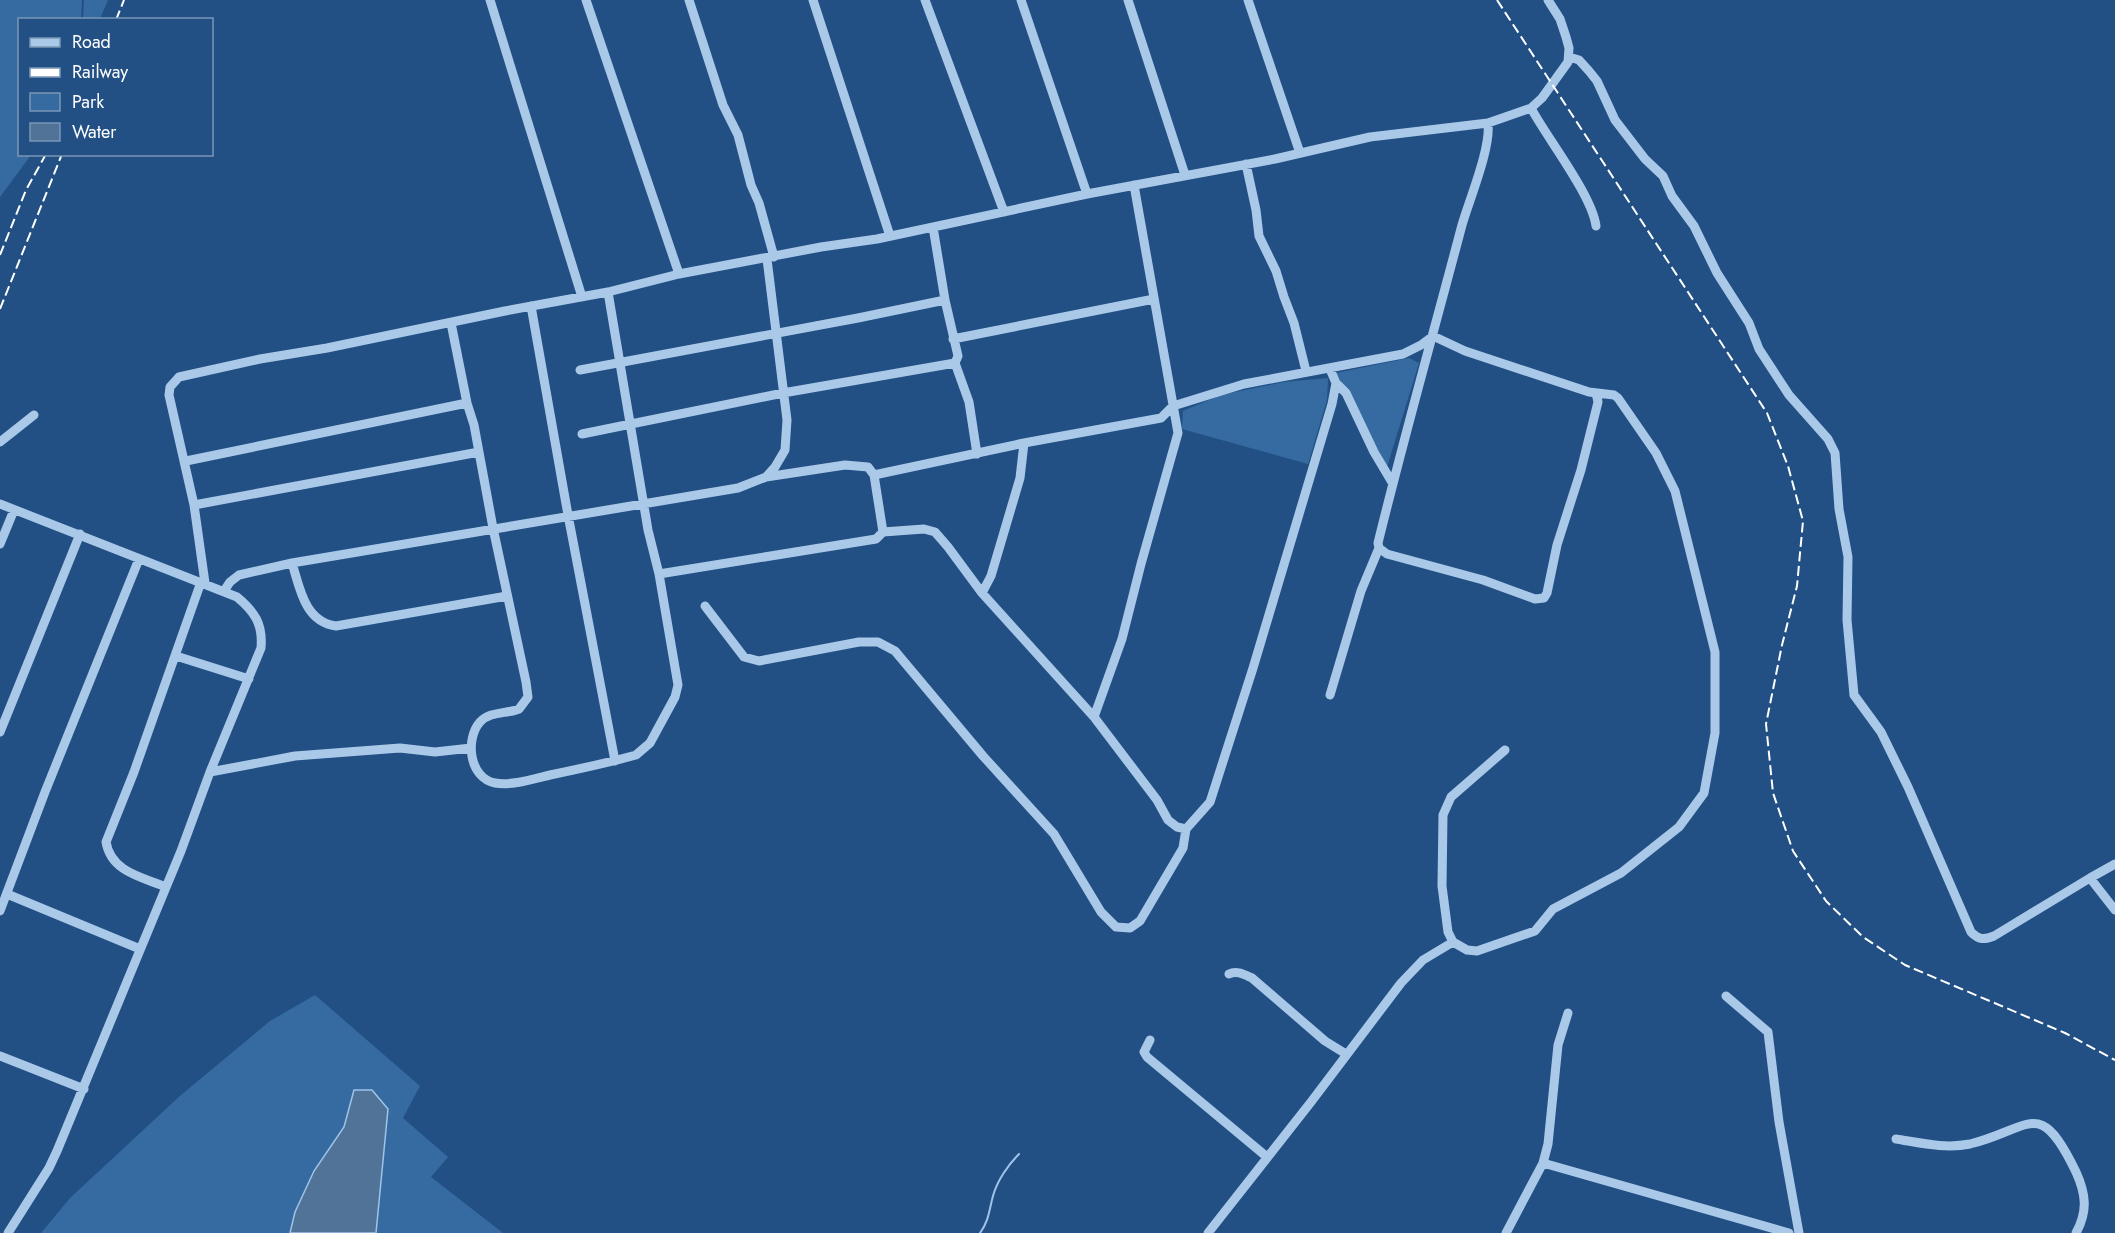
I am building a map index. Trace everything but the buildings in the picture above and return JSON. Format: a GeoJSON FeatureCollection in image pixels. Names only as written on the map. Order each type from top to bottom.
{"type":"FeatureCollection","features":[{"type":"Feature","properties":{"kind":"street"},"geometry":{"type":"LineString","coordinates":[[490,0],[582,297]]}},
{"type":"Feature","properties":{"kind":"street"},"geometry":{"type":"LineString","coordinates":[[586,0],[679,274]]}},
{"type":"Feature","properties":{"kind":"street"},"geometry":{"type":"LineString","coordinates":[[689,0],[723,105],[736,130],[751,185],[759,203],[770,258],[776,333],[787,420],[785,450],[766,477]]}},
{"type":"Feature","properties":{"kind":"street"},"geometry":{"type":"LineString","coordinates":[[813,0],[890,236]]}},
{"type":"Feature","properties":{"kind":"street"},"geometry":{"type":"LineString","coordinates":[[925,0],[1004,212]]}},
{"type":"Feature","properties":{"kind":"street"},"geometry":{"type":"LineString","coordinates":[[1022,0],[1087,194]]}},
{"type":"Feature","properties":{"kind":"street"},"geometry":{"type":"LineString","coordinates":[[1128,0],[1185,176]]}},
{"type":"Feature","properties":{"kind":"street"},"geometry":{"type":"LineString","coordinates":[[1248,0],[1300,153]]}},
{"type":"Feature","properties":{"kind":"street"},"geometry":{"type":"LineString","coordinates":[[166,887],[122,868],[113,861],[106,843],[203,583],[194,505],[186,461],[169,395],[170,387],[179,377],[260,359],[327,348],[608,292],[679,274],[890,236],[1370,137],[1488,123],[1531,108],[1564,70],[1569,57],[1569,48],[1563,28],[1548,0]]}},
{"type":"Feature","properties":{"kind":"street"},"geometry":{"type":"LineString","coordinates":[[1569,57],[1579,60],[1597,81],[1615,120],[1645,159],[1663,176],[1672,196],[1694,226],[1717,273],[1749,323],[1759,349],[1789,395],[1828,439],[1835,453],[1839,509],[1848,557],[1847,620],[1854,695],[1881,732],[1908,787],[1971,932],[1978,938],[1985,939],[1994,936],[2115,864]]}},
{"type":"Feature","properties":{"kind":"street"},"geometry":{"type":"LineString","coordinates":[[1531,108],[1594,213],[1596,226]]}},
{"type":"Feature","properties":{"kind":"street"},"geometry":{"type":"LineString","coordinates":[[1330,696],[1361,591],[1379,548],[1378,543],[1393,484],[1468,202],[1487,145],[1488,123]]}},
{"type":"Feature","properties":{"kind":"street"},"geometry":{"type":"LineString","coordinates":[[1246,164],[1259,236],[1276,271],[1294,322],[1306,371]]}},
{"type":"Feature","properties":{"kind":"street"},"geometry":{"type":"LineString","coordinates":[[1094,717],[1122,639],[1178,433],[1134,185]]}},
{"type":"Feature","properties":{"kind":"street"},"geometry":{"type":"LineString","coordinates":[[933,227],[945,300],[958,356],[955,363],[969,402],[977,454]]}},
{"type":"Feature","properties":{"kind":"street"},"geometry":{"type":"LineString","coordinates":[[451,323],[467,404],[474,425],[528,697],[519,709],[493,714],[480,722],[471,739],[471,748],[476,769],[481,776],[496,784],[523,781],[636,756],[650,743],[678,691],[659,574],[643,503],[608,292]]}},
{"type":"Feature","properties":{"kind":"street"},"geometry":{"type":"LineString","coordinates":[[953,339],[1154,299]]}},
{"type":"Feature","properties":{"kind":"street"},"geometry":{"type":"LineString","coordinates":[[579,370],[945,300]]}},
{"type":"Feature","properties":{"kind":"street"},"geometry":{"type":"LineString","coordinates":[[531,306],[615,761]]}},
{"type":"Feature","properties":{"kind":"street"},"geometry":{"type":"LineString","coordinates":[[874,475],[1024,443],[1161,418],[1173,406],[1244,384],[1403,354],[1433,336]]}},
{"type":"Feature","properties":{"kind":"street"},"geometry":{"type":"LineString","coordinates":[[1433,336],[1465,351],[1596,393],[1614,395],[1624,404],[1656,453],[1675,491],[1715,652],[1714,733],[1704,793],[1679,827],[1622,873],[1553,909],[1535,931],[1477,951],[1467,950],[1453,942],[1448,932],[1442,886],[1443,815],[1451,797],[1505,750]]}},
{"type":"Feature","properties":{"kind":"street"},"geometry":{"type":"LineString","coordinates":[[582,434],[783,393],[955,363]]}},
{"type":"Feature","properties":{"kind":"street"},"geometry":{"type":"LineString","coordinates":[[1330,369],[1336,383],[1346,393],[1374,452],[1393,484]]}},
{"type":"Feature","properties":{"kind":"street"},"geometry":{"type":"LineString","coordinates":[[705,606],[744,657],[759,661],[859,642],[878,642],[895,651],[983,756],[1054,834],[1101,912],[1116,927],[1130,928],[1140,921],[1183,848],[1186,830],[1210,802],[1329,415],[1336,383]]}},
{"type":"Feature","properties":{"kind":"street"},"geometry":{"type":"LineString","coordinates":[[1379,548],[1387,554],[1483,580],[1535,599],[1544,598],[1557,545],[1581,470],[1598,402],[1596,393]]}},
{"type":"Feature","properties":{"kind":"street"},"geometry":{"type":"LineString","coordinates":[[186,461],[467,404]]}},
{"type":"Feature","properties":{"kind":"street"},"geometry":{"type":"LineString","coordinates":[[0,442],[34,415]]}},
{"type":"Feature","properties":{"kind":"street"},"geometry":{"type":"LineString","coordinates":[[982,593],[991,576],[1020,478],[1024,443]]}},
{"type":"Feature","properties":{"kind":"street"},"geometry":{"type":"LineString","coordinates":[[194,505],[479,452]]}},
{"type":"Feature","properties":{"kind":"street"},"geometry":{"type":"LineString","coordinates":[[224,591],[230,582],[239,576],[292,563],[568,515],[694,497],[738,488],[766,477],[844,465],[868,467],[874,475],[883,532]]}},
{"type":"Feature","properties":{"kind":"street"},"geometry":{"type":"LineString","coordinates":[[0,504],[237,597],[247,605],[262,632],[261,648],[249,679],[84,1089],[49,1168],[8,1233]]}},
{"type":"Feature","properties":{"kind":"street"},"geometry":{"type":"LineString","coordinates":[[0,544],[14,510]]}},
{"type":"Feature","properties":{"kind":"street"},"geometry":{"type":"LineString","coordinates":[[659,574],[876,539],[883,532],[924,530],[934,532],[982,593],[1094,717],[1157,800],[1168,820],[1186,830]]}},
{"type":"Feature","properties":{"kind":"street"},"geometry":{"type":"LineString","coordinates":[[0,732],[80,534]]}},
{"type":"Feature","properties":{"kind":"street"},"geometry":{"type":"LineString","coordinates":[[139,559],[3,902],[140,949]]}},
{"type":"Feature","properties":{"kind":"street"},"geometry":{"type":"LineString","coordinates":[[292,563],[310,611],[316,619],[326,625],[336,626],[507,596]]}},
{"type":"Feature","properties":{"kind":"street"},"geometry":{"type":"LineString","coordinates":[[176,656],[249,679]]}},
{"type":"Feature","properties":{"kind":"street"},"geometry":{"type":"LineString","coordinates":[[210,772],[294,756],[400,748],[435,752],[471,748]]}},
{"type":"Feature","properties":{"kind":"street"},"geometry":{"type":"LineString","coordinates":[[2090,878],[2115,910]]}},
{"type":"Feature","properties":{"kind":"street"},"geometry":{"type":"LineString","coordinates":[[1208,1233],[1408,975],[1423,960],[1453,942]]}},
{"type":"Feature","properties":{"kind":"street"},"geometry":{"type":"LineString","coordinates":[[1229,974],[1242,973],[1252,978],[1325,1041],[1346,1054]]}},
{"type":"Feature","properties":{"kind":"street"},"geometry":{"type":"LineString","coordinates":[[1726,996],[1768,1032],[1779,1122],[1799,1233]]}},
{"type":"Feature","properties":{"kind":"street"},"geometry":{"type":"LineString","coordinates":[[1506,1233],[1543,1163],[1548,1144],[1558,1045],[1568,1013]]}},
{"type":"Feature","properties":{"kind":"street"},"geometry":{"type":"LineString","coordinates":[[1150,1040],[1144,1052],[1147,1057],[1267,1157]]}},
{"type":"Feature","properties":{"kind":"street"},"geometry":{"type":"LineString","coordinates":[[0,1056],[84,1089]]}},
{"type":"Feature","properties":{"kind":"street"},"geometry":{"type":"LineString","coordinates":[[1896,1138],[1934,1146],[1957,1146],[1972,1143],[2019,1125],[2031,1123],[2047,1127],[2053,1132],[2072,1163],[2084,1193],[2086,1206],[2082,1223],[2076,1233]]}},
{"type":"Feature","properties":{"kind":"street"},"geometry":{"type":"LineString","coordinates":[[1543,1163],[1788,1233]]}},
{"type":"Feature","properties":{"kind":"green space"},"geometry":{"type":"Polygon","coordinates":[[[0,0],[82,0],[81,18],[18,18],[18,156],[30,156],[0,197],[0,0]]]}},
{"type":"Feature","properties":{"kind":"green space"},"geometry":{"type":"Polygon","coordinates":[[[84,0],[108,0],[100,18],[83,18],[84,0]]]}},
{"type":"Feature","properties":{"kind":"green space"},"geometry":{"type":"Polygon","coordinates":[[[1409,358],[1419,363],[1387,467],[1336,373],[1409,358]]]}},
{"type":"Feature","properties":{"kind":"green space"},"geometry":{"type":"Polygon","coordinates":[[[1328,378],[1327,400],[1308,464],[1182,429],[1183,411],[1221,395],[1284,382],[1328,378]]]}},
{"type":"Feature","properties":{"kind":"green space"},"geometry":{"type":"Polygon","coordinates":[[[315,995],[420,1086],[403,1118],[448,1157],[431,1177],[503,1233],[41,1233],[70,1198],[181,1095],[270,1021],[315,995]]]}},
{"type":"Feature","properties":{"kind":"water"},"geometry":{"type":"Polygon","coordinates":[[[354,1090],[372,1090],[388,1109],[376,1233],[290,1233],[295,1212],[314,1171],[344,1127],[354,1090]]]}},
{"type":"Feature","properties":{"kind":"waterway"},"geometry":{"type":"LineString","coordinates":[[980,1233],[987,1220],[997,1185],[1019,1154]]}},
{"type":"Feature","properties":{"kind":"railway"},"geometry":{"type":"LineString","coordinates":[[117,18],[124,0]]}},
{"type":"Feature","properties":{"kind":"railway"},"geometry":{"type":"LineString","coordinates":[[1497,0],[1767,413],[1788,466],[1803,521],[1797,586],[1766,724],[1773,793],[1793,851],[1826,901],[1863,937],[1905,965],[2065,1033],[2115,1060]]}},
{"type":"Feature","properties":{"kind":"railway"},"geometry":{"type":"LineString","coordinates":[[0,255],[26,190],[45,156]]}},
{"type":"Feature","properties":{"kind":"railway"},"geometry":{"type":"LineString","coordinates":[[0,309],[61,156]]}}]}
